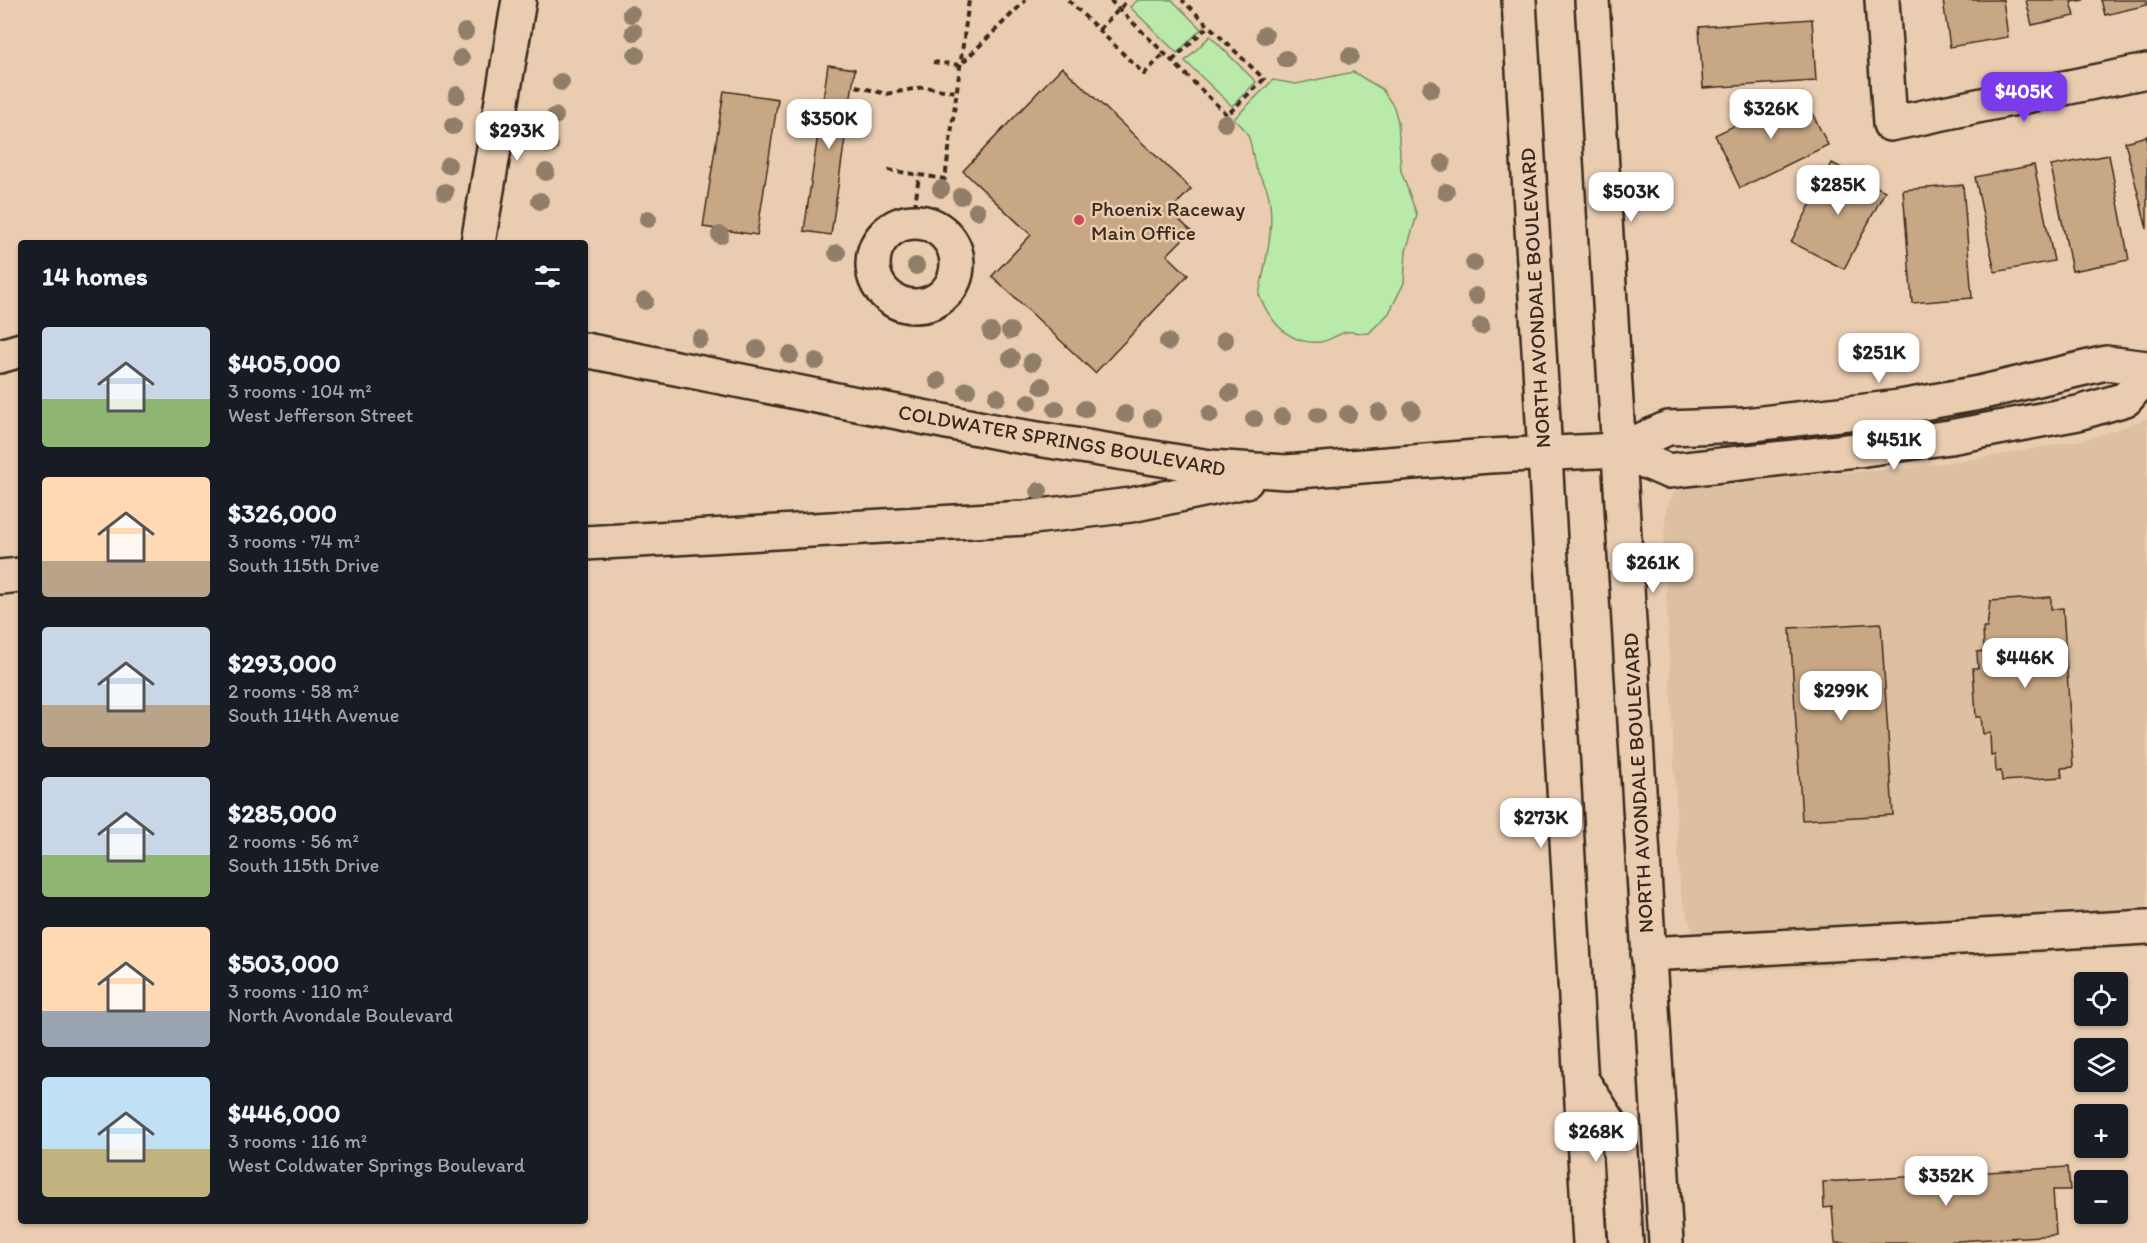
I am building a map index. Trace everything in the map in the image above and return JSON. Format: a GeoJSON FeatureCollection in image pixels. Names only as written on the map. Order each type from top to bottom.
{"type":"FeatureCollection","features":[{"type":"Feature","properties":{"kind":"street"},"geometry":{"type":"LineString","coordinates":[[479,240],[519,0]]}},
{"type":"Feature","properties":{"kind":"street","name":"NORTH AVONDALE BOULEVARD"},"geometry":{"type":"LineString","coordinates":[[1519,0],[1590,1243]]}},
{"type":"Feature","properties":{"kind":"street","name":"NORTH AVONDALE BOULEVARD"},"geometry":{"type":"LineString","coordinates":[[1592,0],[1666,1243]]}},
{"type":"Feature","properties":{"kind":"street"},"geometry":{"type":"LineString","coordinates":[[1882,0],[1890,124],[2147,71]]}},
{"type":"Feature","properties":{"kind":"street"},"geometry":{"type":"LineString","coordinates":[[0,356],[18,351]]}},
{"type":"Feature","properties":{"kind":"street","name":"COLDWATER SPRINGS BOULEVARD"},"geometry":{"type":"LineString","coordinates":[[588,351],[1013,435],[1210,467],[1286,472],[1544,453],[1619,450]]}},
{"type":"Feature","properties":{"kind":"street"},"geometry":{"type":"LineString","coordinates":[[1619,450],[1668,429],[1745,425],[1900,407],[1979,393],[2106,363],[2147,368]]}},
{"type":"Feature","properties":{"kind":"street"},"geometry":{"type":"LineString","coordinates":[[1619,450],[1668,471],[1876,448],[2078,413],[2126,399],[2147,374]]}},
{"type":"Feature","properties":{"kind":"street"},"geometry":{"type":"LineString","coordinates":[[588,543],[1025,518],[1131,505],[1286,472]]}},
{"type":"Feature","properties":{"kind":"street"},"geometry":{"type":"LineString","coordinates":[[0,576],[18,575]]}},
{"type":"Feature","properties":{"kind":"street"},"geometry":{"type":"LineString","coordinates":[[1648,954],[2147,927]]}},
{"type":"Feature","properties":{"kind":"street"},"geometry":{"type":"LineString","coordinates":[[1580,1077],[1619,1137],[1626,1243]]}},
{"type":"Feature","properties":{"kind":"path"},"geometry":{"type":"LineString","coordinates":[[888,170],[945,179],[969,0]]}},
{"type":"Feature","properties":{"kind":"path"},"geometry":{"type":"LineString","coordinates":[[960,65],[1026,0]]}},
{"type":"Feature","properties":{"kind":"path"},"geometry":{"type":"LineString","coordinates":[[1068,0],[1144,74],[1164,54]]}},
{"type":"Feature","properties":{"kind":"path"},"geometry":{"type":"LineString","coordinates":[[1110,0],[1227,115],[1264,79],[1182,0]]}},
{"type":"Feature","properties":{"kind":"path"},"geometry":{"type":"LineString","coordinates":[[1100,30],[1128,0]]}},
{"type":"Feature","properties":{"kind":"path"},"geometry":{"type":"LineString","coordinates":[[1172,61],[1209,25]]}},
{"type":"Feature","properties":{"kind":"path"},"geometry":{"type":"LineString","coordinates":[[933,62],[960,65]]}},
{"type":"Feature","properties":{"kind":"path"},"geometry":{"type":"LineString","coordinates":[[856,86],[885,94],[924,87],[956,92]]}},
{"type":"Feature","properties":{"kind":"path"},"geometry":{"type":"LineString","coordinates":[[915,207],[919,175]]}},
{"type":"Feature","properties":{"kind":"shaded area"},"geometry":{"type":"Polygon","coordinates":[[[2147,419],[2147,947],[1706,973],[1680,892],[1664,542],[1666,509],[1674,492],[1697,483],[1907,468],[1989,457],[2091,438],[2147,419]]]}},
{"type":"Feature","properties":{"kind":"green space"},"geometry":{"type":"Polygon","coordinates":[[[1138,0],[1172,0],[1201,29],[1177,53],[1130,7],[1138,0]]]}},
{"type":"Feature","properties":{"kind":"green space"},"geometry":{"type":"Polygon","coordinates":[[[1210,36],[1256,82],[1232,106],[1185,61],[1210,36]]]}},
{"type":"Feature","properties":{"kind":"green space"},"geometry":{"type":"Polygon","coordinates":[[[1353,72],[1382,89],[1394,107],[1398,122],[1401,171],[1417,215],[1406,251],[1404,283],[1389,313],[1369,333],[1346,332],[1324,341],[1309,342],[1299,340],[1282,329],[1269,314],[1259,295],[1269,242],[1270,202],[1267,189],[1256,168],[1248,136],[1234,119],[1273,80],[1296,84],[1353,72]]]}},
{"type":"Feature","properties":{"kind":"building"},"geometry":{"type":"Polygon","coordinates":[[[1943,0],[2003,0],[2008,37],[1950,47],[1943,0]]]}},
{"type":"Feature","properties":{"kind":"building"},"geometry":{"type":"Polygon","coordinates":[[[2026,0],[2084,0],[2071,2],[2075,16],[2032,25],[2026,0]]]}},
{"type":"Feature","properties":{"kind":"building"},"geometry":{"type":"Polygon","coordinates":[[[2101,0],[2147,0],[2147,5],[2105,15],[2101,0]]]}},
{"type":"Feature","properties":{"kind":"building"},"geometry":{"type":"Polygon","coordinates":[[[1812,19],[1816,81],[1703,88],[1699,27],[1812,19]]]}},
{"type":"Feature","properties":{"kind":"building"},"geometry":{"type":"Polygon","coordinates":[[[828,65],[855,69],[831,235],[804,231],[828,65]]]}},
{"type":"Feature","properties":{"kind":"building"},"geometry":{"type":"Polygon","coordinates":[[[1062,67],[1191,189],[1170,211],[1191,231],[1167,255],[1188,275],[1095,373],[992,276],[1031,235],[963,171],[1062,67]]]}},
{"type":"Feature","properties":{"kind":"building"},"geometry":{"type":"Polygon","coordinates":[[[724,91],[778,99],[757,235],[703,227],[724,91]]]}},
{"type":"Feature","properties":{"kind":"building"},"geometry":{"type":"Polygon","coordinates":[[[1802,93],[1828,145],[1740,188],[1715,135],[1802,93]]]}},
{"type":"Feature","properties":{"kind":"building"},"geometry":{"type":"Polygon","coordinates":[[[2147,136],[2147,229],[2125,142],[2147,136]]]}},
{"type":"Feature","properties":{"kind":"building"},"geometry":{"type":"Polygon","coordinates":[[[2109,155],[2129,260],[2072,271],[2051,166],[2109,155]]]}},
{"type":"Feature","properties":{"kind":"building"},"geometry":{"type":"Polygon","coordinates":[[[1832,163],[1885,191],[1844,269],[1791,242],[1832,163]]]}},
{"type":"Feature","properties":{"kind":"building"},"geometry":{"type":"Polygon","coordinates":[[[2034,165],[2054,261],[1995,272],[1975,177],[2034,165]]]}},
{"type":"Feature","properties":{"kind":"building"},"geometry":{"type":"Polygon","coordinates":[[[1963,185],[1972,298],[1912,303],[1903,190],[1963,185]]]}},
{"type":"Feature","properties":{"kind":"building"},"geometry":{"type":"Polygon","coordinates":[[[2051,597],[2051,609],[2063,608],[2073,767],[2061,768],[2062,777],[2002,781],[2001,771],[1996,772],[1995,755],[1991,756],[1990,733],[1983,734],[1981,717],[1976,717],[1973,668],[1978,668],[1977,652],[1984,651],[1983,628],[1987,628],[1990,601],[2051,597]]]}},
{"type":"Feature","properties":{"kind":"building"},"geometry":{"type":"Polygon","coordinates":[[[1881,623],[1893,815],[1802,820],[1790,628],[1881,623]]]}},
{"type":"Feature","properties":{"kind":"building"},"geometry":{"type":"Polygon","coordinates":[[[2068,1167],[2070,1190],[2053,1190],[2056,1235],[1924,1243],[1835,1243],[1832,1207],[1824,1208],[1823,1182],[2068,1167]]]}},
{"type":"Feature","properties":{"kind":"place","name":"Phoenix Raceway Main Office"},"geometry":{"type":"Point","coordinates":[1079,220]}}]}
